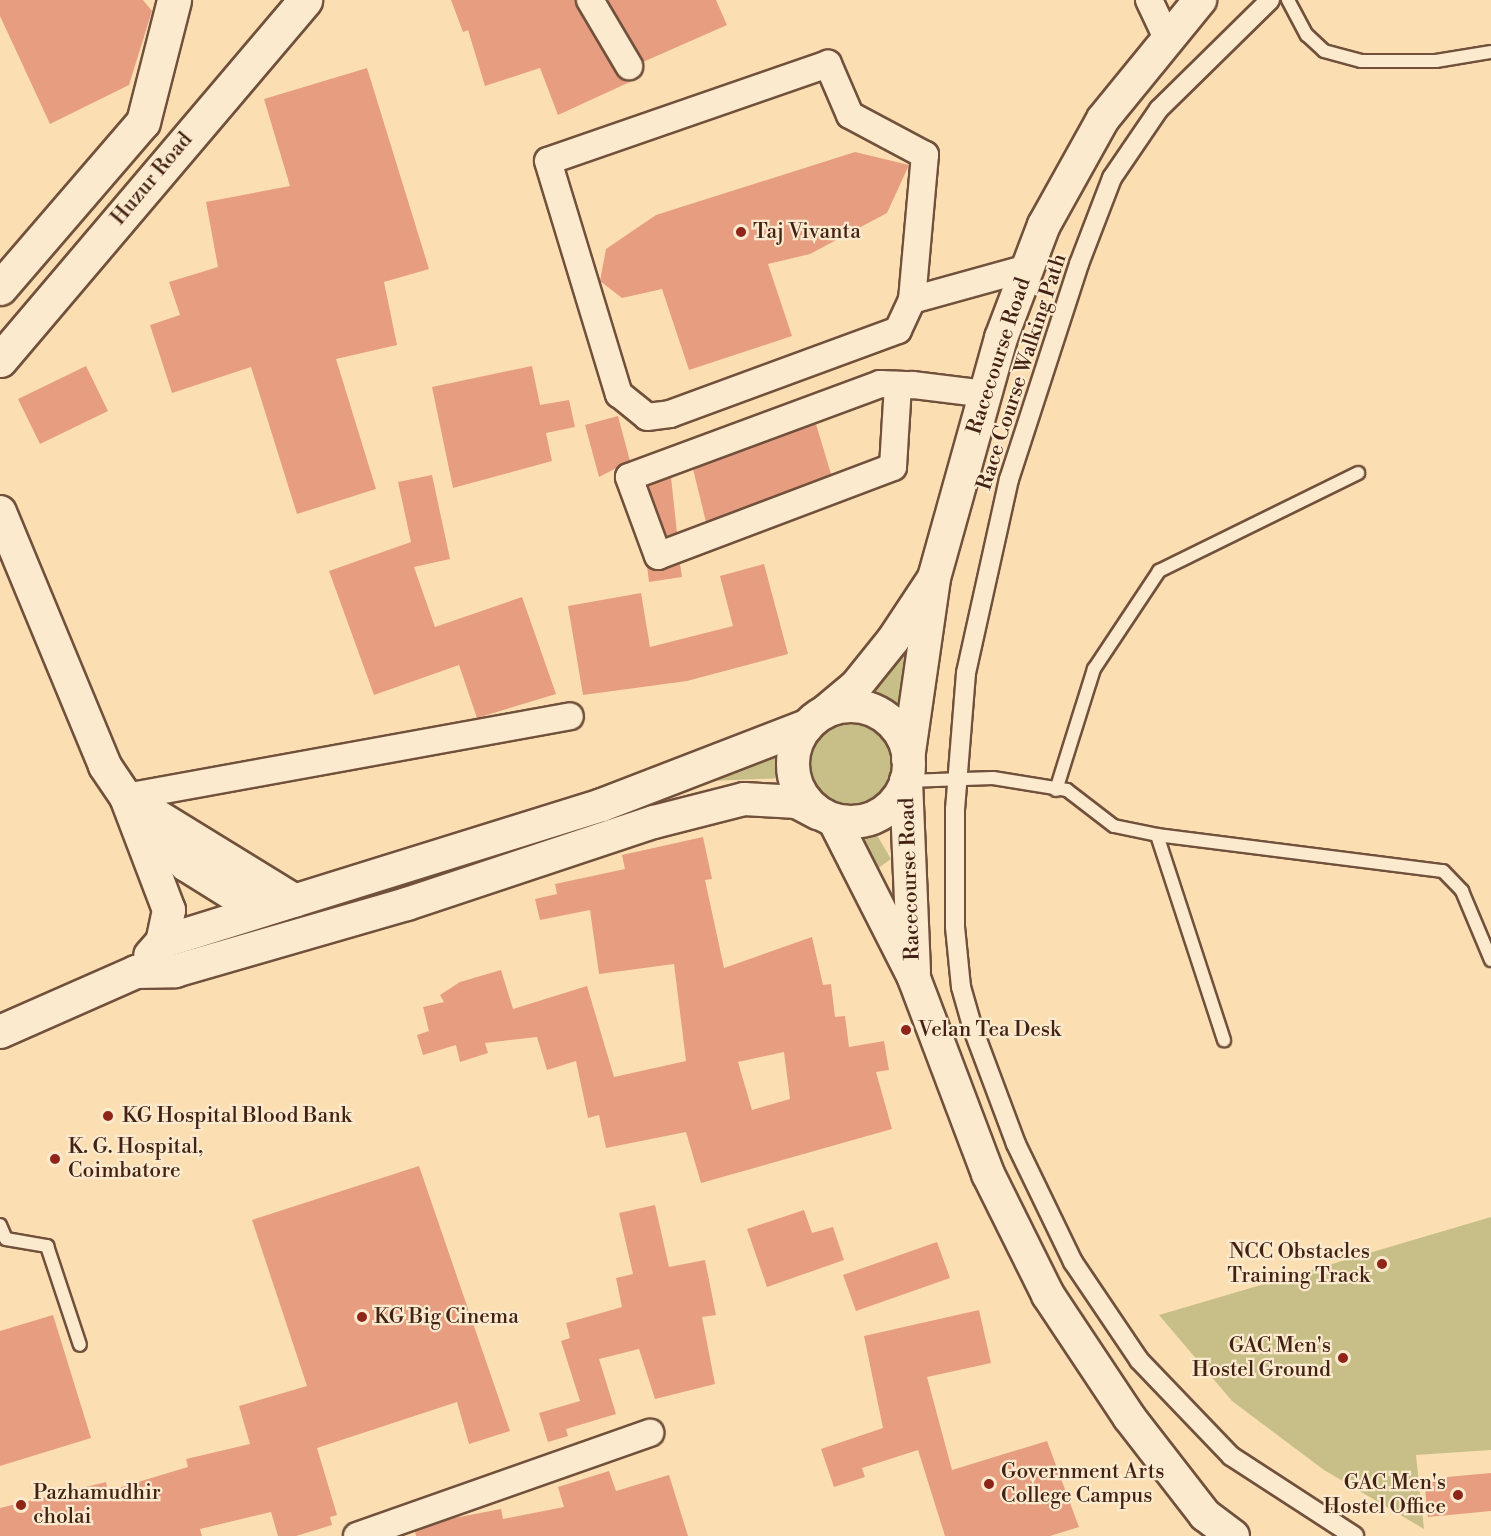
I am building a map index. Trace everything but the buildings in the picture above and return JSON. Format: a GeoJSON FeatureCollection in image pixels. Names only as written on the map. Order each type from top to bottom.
{"type":"FeatureCollection","features":[{"type":"Feature","properties":{"kind":"main road"},"geometry":{"type":"LineString","coordinates":[[9,278],[143,122],[174,0]]}},
{"type":"Feature","properties":{"kind":"main road","name":"Huzur Road"},"geometry":{"type":"LineString","coordinates":[[0,360],[305,0]]}},
{"type":"Feature","properties":{"kind":"main road"},"geometry":{"type":"LineString","coordinates":[[133,133],[168,160]]}},
{"type":"Feature","properties":{"kind":"street"},"geometry":{"type":"LineString","coordinates":[[590,0],[629,66]]}},
{"type":"Feature","properties":{"kind":"street"},"geometry":{"type":"LineString","coordinates":[[1149,0],[1167,38]]}},
{"type":"Feature","properties":{"kind":"street","name":"Racecourse Road"},"geometry":{"type":"LineString","coordinates":[[914,978],[907,770],[934,578],[986,394],[1027,268],[1044,225],[1103,119],[1200,0]]}},
{"type":"Feature","properties":{"kind":"street","name":"Race Course Walking Path"},"geometry":{"type":"LineString","coordinates":[[1270,0],[1159,109],[1112,178],[1009,479],[966,673],[957,779],[955,927],[961,987],[1016,1143],[1073,1262],[1139,1360],[1231,1456],[1354,1536]]}},
{"type":"Feature","properties":{"kind":"street"},"geometry":{"type":"LineString","coordinates":[[912,300],[925,155],[850,115],[828,64],[548,161],[619,394],[647,417],[670,414],[898,330],[912,300],[1027,268]]}},
{"type":"Feature","properties":{"kind":"street"},"geometry":{"type":"LineString","coordinates":[[898,385],[887,424],[893,467],[658,556],[629,477],[880,384],[898,385],[986,394]]}},
{"type":"Feature","properties":{"kind":"street"},"geometry":{"type":"LineString","coordinates":[[0,512],[105,766],[151,832],[186,865],[260,912]]}},
{"type":"Feature","properties":{"kind":"street"},"geometry":{"type":"LineString","coordinates":[[934,578],[871,668],[814,720],[798,741],[793,774],[798,790],[827,817],[914,978],[988,1174],[1048,1295],[1129,1417],[1208,1526],[1233,1536]]}},
{"type":"Feature","properties":{"kind":"street"},"geometry":{"type":"LineString","coordinates":[[0,1032],[136,972],[175,971],[408,904],[710,807],[744,800],[797,802],[827,817],[869,819],[885,810],[907,770],[896,729],[869,709],[853,706],[602,805],[162,942]]}},
{"type":"Feature","properties":{"kind":"street"},"geometry":{"type":"LineString","coordinates":[[126,797],[570,716]]}},
{"type":"Feature","properties":{"kind":"street"},"geometry":{"type":"LineString","coordinates":[[126,797],[295,901]]}},
{"type":"Feature","properties":{"kind":"street"},"geometry":{"type":"LineString","coordinates":[[126,797],[169,910],[162,942],[136,972]]}},
{"type":"Feature","properties":{"kind":"street"},"geometry":{"type":"LineString","coordinates":[[357,1536],[650,1433]]}},
{"type":"Feature","properties":{"kind":"lane"},"geometry":{"type":"LineString","coordinates":[[1288,0],[1307,35],[1324,51],[1361,61],[1436,61],[1491,52]]}},
{"type":"Feature","properties":{"kind":"lane"},"geometry":{"type":"LineString","coordinates":[[1056,790],[1094,669],[1159,571],[1358,473]]}},
{"type":"Feature","properties":{"kind":"lane"},"geometry":{"type":"LineString","coordinates":[[907,770],[957,779],[993,778],[1067,790],[1114,826],[1157,835],[1443,871],[1462,891],[1491,960]]}},
{"type":"Feature","properties":{"kind":"lane"},"geometry":{"type":"LineString","coordinates":[[1157,835],[1224,1040]]}},
{"type":"Feature","properties":{"kind":"lane"},"geometry":{"type":"LineString","coordinates":[[0,1225],[6,1239],[47,1246],[80,1345]]}},
{"type":"Feature","properties":{"kind":"shaded area"},"geometry":{"type":"Polygon","coordinates":[[[922,606],[901,707],[879,704],[865,692],[922,606]]]}},
{"type":"Feature","properties":{"kind":"shaded area"},"geometry":{"type":"Polygon","coordinates":[[[841,716],[859,716],[877,724],[890,737],[898,755],[895,783],[877,804],[859,812],[841,812],[823,804],[810,791],[802,773],[802,755],[810,737],[823,724],[841,716]]]}},
{"type":"Feature","properties":{"kind":"shaded area"},"geometry":{"type":"Polygon","coordinates":[[[780,748],[783,778],[687,782],[780,748]]]}},
{"type":"Feature","properties":{"kind":"shaded area"},"geometry":{"type":"Polygon","coordinates":[[[871,825],[891,859],[877,869],[854,834],[871,825]]]}},
{"type":"Feature","properties":{"kind":"shaded area","name":"GAC Men's Hostel Ground"},"geometry":{"type":"Polygon","coordinates":[[[1491,1217],[1491,1450],[1416,1455],[1424,1529],[1324,1470],[1232,1401],[1159,1315],[1491,1217]]]}},
{"type":"Feature","properties":{"kind":"place","name":"Taj Vivanta"},"geometry":{"type":"Point","coordinates":[741,232]}},
{"type":"Feature","properties":{"kind":"place","name":"Velan Tea Desk"},"geometry":{"type":"Point","coordinates":[906,1030]}},
{"type":"Feature","properties":{"kind":"place","name":"KG Hospital Blood Bank"},"geometry":{"type":"Point","coordinates":[108,1116]}},
{"type":"Feature","properties":{"kind":"place","name":"K. G. Hospital, Coimbatore"},"geometry":{"type":"Point","coordinates":[55,1159]}},
{"type":"Feature","properties":{"kind":"place","name":"NCC Obstacles Training Track"},"geometry":{"type":"Point","coordinates":[1382,1264]}},
{"type":"Feature","properties":{"kind":"place","name":"KG Big Cinema"},"geometry":{"type":"Point","coordinates":[362,1317]}},
{"type":"Feature","properties":{"kind":"place","name":"GAC Men's Hostel Ground"},"geometry":{"type":"Point","coordinates":[1343,1358]}},
{"type":"Feature","properties":{"kind":"place","name":"Government Arts College Campus"},"geometry":{"type":"Point","coordinates":[989,1484]}},
{"type":"Feature","properties":{"kind":"place","name":"GAC Men's Hostel Office"},"geometry":{"type":"Point","coordinates":[1458,1495]}},
{"type":"Feature","properties":{"kind":"place","name":"Pazhamudhir cholai"},"geometry":{"type":"Point","coordinates":[21,1505]}}]}
